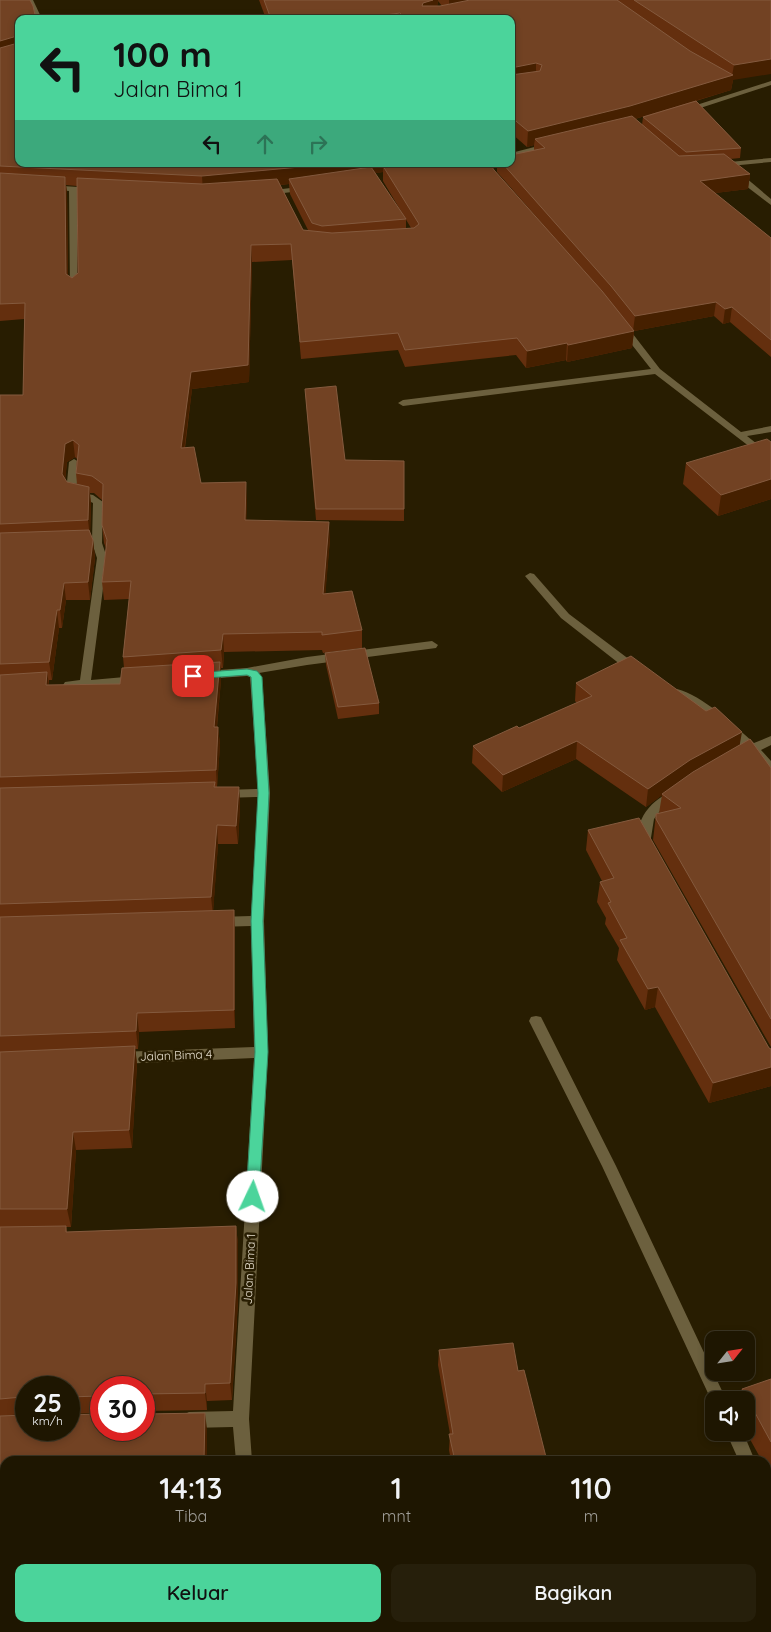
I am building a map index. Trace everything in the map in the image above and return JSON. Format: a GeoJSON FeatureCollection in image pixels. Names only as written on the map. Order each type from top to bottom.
{"type":"FeatureCollection","features":[{"type":"Feature","properties":{"kind":"street"},"geometry":{"type":"LineString","coordinates":[[30,0],[37,15]]}},
{"type":"Feature","properties":{"kind":"street"},"geometry":{"type":"LineString","coordinates":[[679,112],[771,83]]}},
{"type":"Feature","properties":{"kind":"street"},"geometry":{"type":"LineString","coordinates":[[733,86],[741,91]]}},
{"type":"Feature","properties":{"kind":"street"},"geometry":{"type":"LineString","coordinates":[[515,153],[555,144]]}},
{"type":"Feature","properties":{"kind":"street"},"geometry":{"type":"LineString","coordinates":[[708,166],[771,160]]}},
{"type":"Feature","properties":{"kind":"street"},"geometry":{"type":"LineString","coordinates":[[724,164],[771,203]]}},
{"type":"Feature","properties":{"kind":"street"},"geometry":{"type":"LineString","coordinates":[[44,186],[103,190]]}},
{"type":"Feature","properties":{"kind":"street"},"geometry":{"type":"LineString","coordinates":[[256,194],[284,195],[319,186]]}},
{"type":"Feature","properties":{"kind":"street"},"geometry":{"type":"LineString","coordinates":[[73,188],[74,290]]}},
{"type":"Feature","properties":{"kind":"street"},"geometry":{"type":"LineString","coordinates":[[616,319],[657,370],[771,460]]}},
{"type":"Feature","properties":{"kind":"street"},"geometry":{"type":"LineString","coordinates":[[403,403],[657,370]]}},
{"type":"Feature","properties":{"kind":"street"},"geometry":{"type":"LineString","coordinates":[[739,435],[771,429]]}},
{"type":"Feature","properties":{"kind":"street"},"geometry":{"type":"LineString","coordinates":[[74,462],[71,492],[74,496],[89,497],[98,502],[97,543],[102,558],[85,684]]}},
{"type":"Feature","properties":{"kind":"street"},"geometry":{"type":"LineString","coordinates":[[68,544],[97,543]]}},
{"type":"Feature","properties":{"kind":"street"},"geometry":{"type":"LineString","coordinates":[[530,576],[565,616],[644,676]]}},
{"type":"Feature","properties":{"kind":"street"},"geometry":{"type":"LineString","coordinates":[[190,676],[247,672],[307,661],[432,645]]}},
{"type":"Feature","properties":{"kind":"street","name":"Jalan Bima 1"},"geometry":{"type":"LineString","coordinates":[[244,1456],[241,1419],[261,1052],[257,921],[264,793],[256,677],[253,673],[247,672]]}},
{"type":"Feature","properties":{"kind":"street"},"geometry":{"type":"LineString","coordinates":[[56,686],[151,679]]}},
{"type":"Feature","properties":{"kind":"street"},"geometry":{"type":"LineString","coordinates":[[670,690],[697,703],[721,720],[752,747],[771,768]]}},
{"type":"Feature","properties":{"kind":"street"},"geometry":{"type":"LineString","coordinates":[[728,762],[752,747],[771,740]]}},
{"type":"Feature","properties":{"kind":"street"},"geometry":{"type":"LineString","coordinates":[[650,849],[643,829],[646,817],[665,801],[689,786]]}},
{"type":"Feature","properties":{"kind":"street"},"geometry":{"type":"LineString","coordinates":[[215,795],[264,793]]}},
{"type":"Feature","properties":{"kind":"street"},"geometry":{"type":"LineString","coordinates":[[208,923],[257,921]]}},
{"type":"Feature","properties":{"kind":"street"},"geometry":{"type":"LineString","coordinates":[[536,1021],[609,1166],[714,1391]]}},
{"type":"Feature","properties":{"kind":"street","name":"Jalan Bima 4"},"geometry":{"type":"LineString","coordinates":[[106,1058],[261,1052]]}},
{"type":"Feature","properties":{"kind":"street"},"geometry":{"type":"LineString","coordinates":[[231,1233],[250,1233]]}},
{"type":"Feature","properties":{"kind":"street"},"geometry":{"type":"LineString","coordinates":[[173,1420],[241,1419]]}},
{"type":"Feature","properties":{"kind":"street"},"geometry":{"type":"LineString","coordinates":[[738,1441],[745,1456]]}},
{"type":"Feature","properties":{"kind":"building"},"geometry":{"type":"Polygon","coordinates":[[[0,0],[30,0],[35,15],[15,15],[15,37],[0,41],[0,0]]]}},
{"type":"Feature","properties":{"kind":"building"},"geometry":{"type":"Polygon","coordinates":[[[264,0],[433,0],[423,3],[422,6],[440,6],[470,0],[617,0],[690,51],[733,75],[630,106],[528,131],[515,120],[515,74],[540,71],[542,65],[536,63],[515,67],[515,15],[402,15],[400,13],[386,15],[270,15],[264,0]]]}},
{"type":"Feature","properties":{"kind":"building"},"geometry":{"type":"Polygon","coordinates":[[[634,0],[771,0],[771,59],[734,65],[634,0]]]}},
{"type":"Feature","properties":{"kind":"building"},"geometry":{"type":"Polygon","coordinates":[[[15,44],[15,167],[0,166],[0,48],[15,44]]]}},
{"type":"Feature","properties":{"kind":"building"},"geometry":{"type":"Polygon","coordinates":[[[696,101],[741,148],[686,152],[643,117],[696,101]]]}},
{"type":"Feature","properties":{"kind":"building"},"geometry":{"type":"Polygon","coordinates":[[[632,116],[679,156],[724,154],[750,174],[700,181],[771,238],[771,340],[732,307],[725,309],[716,302],[635,316],[611,286],[506,167],[515,167],[515,154],[545,148],[535,139],[632,116]]]}},
{"type":"Feature","properties":{"kind":"building"},"geometry":{"type":"Polygon","coordinates":[[[20,167],[300,167],[202,176],[20,167]]]}},
{"type":"Feature","properties":{"kind":"building"},"geometry":{"type":"Polygon","coordinates":[[[371,167],[406,219],[322,226],[312,223],[289,179],[371,167]]]}},
{"type":"Feature","properties":{"kind":"building"},"geometry":{"type":"Polygon","coordinates":[[[384,167],[492,167],[602,291],[634,331],[568,345],[567,343],[527,351],[517,338],[405,350],[398,333],[300,342],[291,244],[251,245],[248,365],[191,372],[181,448],[194,447],[201,483],[246,482],[245,520],[329,522],[323,594],[352,591],[362,630],[322,635],[322,632],[223,634],[221,650],[123,657],[131,581],[102,582],[107,540],[102,525],[103,484],[92,476],[76,473],[79,445],[73,440],[65,444],[62,474],[67,482],[89,487],[88,520],[0,524],[0,395],[23,395],[25,303],[0,304],[0,173],[65,177],[66,274],[72,278],[78,273],[77,178],[202,184],[277,179],[303,230],[332,233],[414,228],[419,224],[384,167]]]}},
{"type":"Feature","properties":{"kind":"building"},"geometry":{"type":"Polygon","coordinates":[[[336,386],[345,460],[404,461],[404,509],[316,509],[305,389],[336,386]]]}},
{"type":"Feature","properties":{"kind":"building"},"geometry":{"type":"Polygon","coordinates":[[[767,439],[771,442],[771,479],[721,495],[686,463],[767,439]]]}},
{"type":"Feature","properties":{"kind":"building"},"geometry":{"type":"Polygon","coordinates":[[[89,530],[93,540],[88,582],[64,583],[60,610],[57,610],[49,662],[0,664],[0,533],[89,530]]]}},
{"type":"Feature","properties":{"kind":"building"},"geometry":{"type":"Polygon","coordinates":[[[365,648],[379,703],[338,707],[325,653],[365,648]]]}},
{"type":"Feature","properties":{"kind":"building"},"geometry":{"type":"Polygon","coordinates":[[[631,656],[706,711],[715,707],[742,732],[690,760],[648,789],[577,741],[503,775],[473,746],[592,696],[576,683],[631,656]]]}},
{"type":"Feature","properties":{"kind":"building"},"geometry":{"type":"Polygon","coordinates":[[[220,662],[214,727],[218,727],[216,770],[0,777],[0,675],[47,672],[46,685],[120,684],[122,668],[220,662]]]}},
{"type":"Feature","properties":{"kind":"building"},"geometry":{"type":"Polygon","coordinates":[[[750,739],[771,768],[771,1019],[656,819],[656,814],[681,808],[662,794],[693,772],[750,739]]]}},
{"type":"Feature","properties":{"kind":"building"},"geometry":{"type":"Polygon","coordinates":[[[215,782],[214,787],[239,787],[236,826],[217,825],[211,897],[0,904],[0,788],[215,782]]]}},
{"type":"Feature","properties":{"kind":"building"},"geometry":{"type":"Polygon","coordinates":[[[639,818],[771,1049],[771,1067],[713,1083],[658,987],[648,989],[620,940],[627,938],[608,903],[611,902],[600,882],[614,878],[588,830],[639,818]]]}},
{"type":"Feature","properties":{"kind":"building"},"geometry":{"type":"Polygon","coordinates":[[[234,910],[234,1010],[137,1013],[136,1031],[0,1036],[0,917],[234,910]]]}},
{"type":"Feature","properties":{"kind":"building"},"geometry":{"type":"Polygon","coordinates":[[[135,1046],[129,1130],[73,1132],[67,1209],[0,1209],[0,1052],[135,1046]]]}},
{"type":"Feature","properties":{"kind":"building"},"geometry":{"type":"Polygon","coordinates":[[[66,1226],[66,1232],[236,1226],[236,1283],[230,1383],[205,1384],[205,1393],[155,1394],[155,1376],[90,1376],[90,1396],[80,1397],[80,1376],[15,1376],[15,1398],[0,1399],[0,1227],[66,1226]]]}},
{"type":"Feature","properties":{"kind":"building"},"geometry":{"type":"Polygon","coordinates":[[[513,1343],[518,1371],[524,1370],[546,1456],[454,1456],[449,1434],[453,1434],[439,1350],[513,1343]]]}},
{"type":"Feature","properties":{"kind":"building"},"geometry":{"type":"Polygon","coordinates":[[[771,1379],[771,1442],[755,1413],[755,1391],[743,1391],[742,1389],[771,1379]]]}},
{"type":"Feature","properties":{"kind":"building"},"geometry":{"type":"Polygon","coordinates":[[[205,1413],[204,1456],[0,1456],[0,1416],[15,1415],[15,1441],[80,1441],[80,1415],[90,1414],[90,1441],[155,1441],[155,1414],[205,1413]]]}},
{"type":"Feature","properties":{"kind":"route"},"geometry":{"type":"LineString","coordinates":[[193,676],[247,672],[253,673],[256,677],[264,793],[257,921],[261,1052],[253,1197]]}}]}
